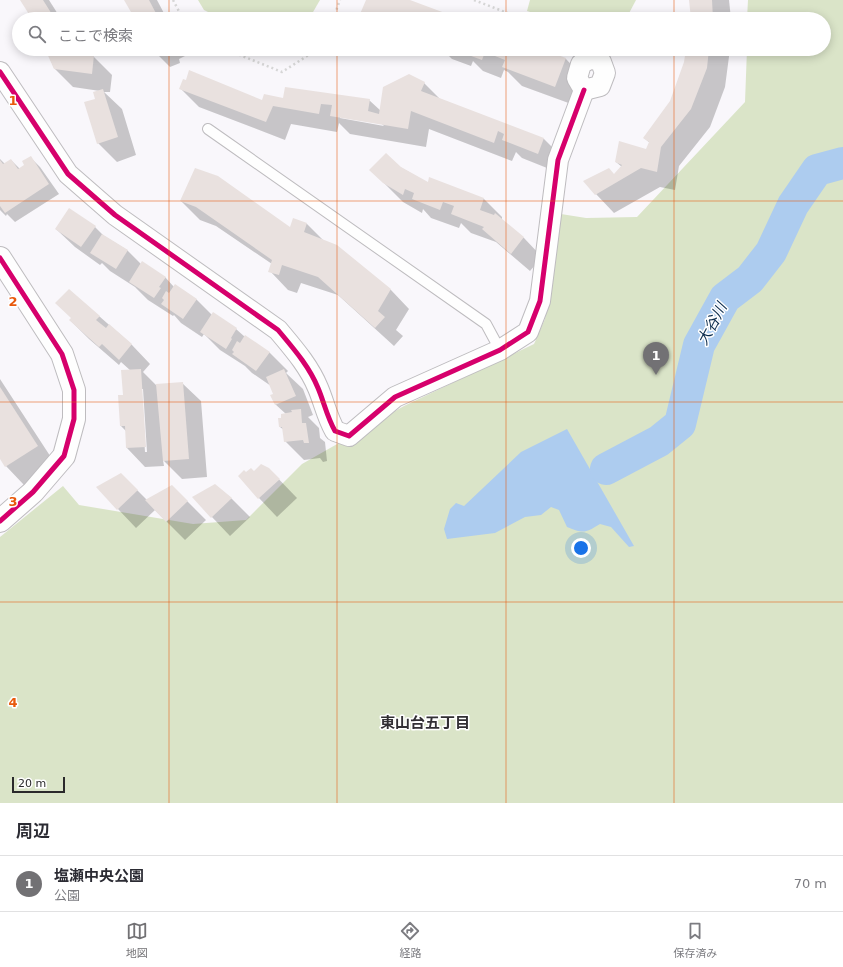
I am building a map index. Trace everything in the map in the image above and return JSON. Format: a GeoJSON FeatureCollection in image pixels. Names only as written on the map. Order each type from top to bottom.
{"type":"FeatureCollection","features":[{"type":"Feature","properties":{"kind":"street"},"geometry":{"type":"LineString","coordinates":[[0,72],[68,174],[115,215],[278,330],[300,355],[318,387],[328,418],[335,431],[349,436],[395,397],[500,350],[528,332],[540,302],[558,160],[584,90]]}},
{"type":"Feature","properties":{"kind":"street"},"geometry":{"type":"LineString","coordinates":[[0,258],[62,354],[74,390],[74,419],[64,456],[33,492],[0,521]]}},
{"type":"Feature","properties":{"kind":"lane"},"geometry":{"type":"LineString","coordinates":[[208,129],[486,324],[500,350]]}},
{"type":"Feature","properties":{"kind":"path"},"geometry":{"type":"LineString","coordinates":[[173,0],[179,12]]}},
{"type":"Feature","properties":{"kind":"path"},"geometry":{"type":"LineString","coordinates":[[336,12],[340,0]]}},
{"type":"Feature","properties":{"kind":"path"},"geometry":{"type":"LineString","coordinates":[[474,0],[505,12]]}},
{"type":"Feature","properties":{"kind":"path"},"geometry":{"type":"LineString","coordinates":[[242,56],[282,72],[307,56]]}},
{"type":"Feature","properties":{"kind":"green space"},"geometry":{"type":"Polygon","coordinates":[[[198,0],[320,0],[313,12],[208,12],[204,10],[198,0]]]}},
{"type":"Feature","properties":{"kind":"green space"},"geometry":{"type":"Polygon","coordinates":[[[530,0],[636,0],[630,12],[527,11],[530,0]]]}},
{"type":"Feature","properties":{"kind":"green space"},"geometry":{"type":"Polygon","coordinates":[[[748,0],[843,0],[843,803],[0,803],[0,537],[63,486],[79,505],[193,524],[246,520],[302,464],[404,406],[534,344],[545,319],[561,214],[586,218],[637,217],[745,102],[747,56],[831,56],[831,12],[747,12],[748,0]]]}},
{"type":"Feature","properties":{"kind":"water"},"geometry":{"type":"Polygon","coordinates":[[[567,429],[634,546],[629,547],[611,527],[600,524],[587,531],[581,532],[567,527],[559,510],[551,507],[541,515],[525,517],[495,533],[447,539],[444,529],[450,509],[456,503],[464,506],[521,452],[567,429]]]}},
{"type":"Feature","properties":{"kind":"building"},"geometry":{"type":"Polygon","coordinates":[[[20,0],[43,0],[51,12],[28,12],[20,0]]]}},
{"type":"Feature","properties":{"kind":"building"},"geometry":{"type":"Polygon","coordinates":[[[124,0],[149,0],[155,12],[131,12],[124,0]]]}},
{"type":"Feature","properties":{"kind":"building"},"geometry":{"type":"Polygon","coordinates":[[[366,0],[410,0],[442,12],[361,12],[366,0]]]}},
{"type":"Feature","properties":{"kind":"building"},"geometry":{"type":"Polygon","coordinates":[[[689,0],[712,0],[713,12],[690,12],[689,0]]]}},
{"type":"Feature","properties":{"kind":"building"},"geometry":{"type":"Polygon","coordinates":[[[48,56],[94,56],[92,74],[54,69],[48,56]]]}},
{"type":"Feature","properties":{"kind":"building"},"geometry":{"type":"Polygon","coordinates":[[[471,56],[484,56],[482,60],[471,56]]]}},
{"type":"Feature","properties":{"kind":"building"},"geometry":{"type":"Polygon","coordinates":[[[495,56],[560,56],[566,58],[555,87],[502,67],[505,60],[495,56]]]}},
{"type":"Feature","properties":{"kind":"building"},"geometry":{"type":"Polygon","coordinates":[[[685,56],[708,56],[707,68],[691,109],[661,147],[657,172],[641,168],[595,195],[583,181],[609,168],[614,174],[622,165],[615,162],[619,141],[646,149],[649,142],[643,138],[670,101],[685,56]]]}},
{"type":"Feature","properties":{"kind":"building"},"geometry":{"type":"Polygon","coordinates":[[[189,70],[262,100],[264,94],[283,98],[285,87],[370,99],[368,111],[379,114],[383,87],[409,74],[425,82],[421,91],[544,138],[538,154],[502,140],[504,134],[498,131],[494,143],[411,111],[408,129],[330,116],[332,105],[321,104],[319,114],[273,106],[266,122],[179,89],[183,79],[186,80],[189,70]]]}},
{"type":"Feature","properties":{"kind":"building"},"geometry":{"type":"Polygon","coordinates":[[[103,89],[118,137],[97,144],[84,102],[95,99],[93,92],[103,89]]]}},
{"type":"Feature","properties":{"kind":"building"},"geometry":{"type":"Polygon","coordinates":[[[386,153],[401,167],[428,182],[429,177],[484,198],[480,210],[494,215],[495,213],[524,237],[511,254],[482,229],[484,227],[451,214],[454,206],[443,202],[440,210],[412,199],[414,193],[405,189],[403,195],[383,183],[369,170],[386,153]]]}},
{"type":"Feature","properties":{"kind":"building"},"geometry":{"type":"Polygon","coordinates":[[[31,156],[49,184],[5,213],[0,206],[0,160],[3,164],[11,159],[18,169],[24,165],[22,161],[31,156]]]}},
{"type":"Feature","properties":{"kind":"building"},"geometry":{"type":"Polygon","coordinates":[[[195,168],[218,176],[290,227],[293,218],[307,223],[304,232],[337,245],[391,289],[378,311],[385,317],[375,328],[318,277],[282,265],[279,275],[268,272],[272,260],[196,207],[180,201],[195,168]]]}},
{"type":"Feature","properties":{"kind":"building"},"geometry":{"type":"Polygon","coordinates":[[[69,208],[96,226],[81,247],[55,229],[69,208]]]}},
{"type":"Feature","properties":{"kind":"building"},"geometry":{"type":"Polygon","coordinates":[[[102,234],[128,250],[116,269],[90,253],[102,234]]]}},
{"type":"Feature","properties":{"kind":"building"},"geometry":{"type":"Polygon","coordinates":[[[142,261],[166,277],[154,298],[129,282],[142,261]]]}},
{"type":"Feature","properties":{"kind":"building"},"geometry":{"type":"Polygon","coordinates":[[[175,284],[197,299],[183,319],[161,304],[164,300],[162,298],[166,291],[169,293],[175,284]]]}},
{"type":"Feature","properties":{"kind":"building"},"geometry":{"type":"Polygon","coordinates":[[[69,289],[100,316],[96,320],[106,328],[109,324],[132,344],[119,360],[102,344],[99,347],[69,320],[71,318],[55,303],[69,289]]]}},
{"type":"Feature","properties":{"kind":"building"},"geometry":{"type":"Polygon","coordinates":[[[213,312],[237,328],[226,349],[200,332],[213,312]]]}},
{"type":"Feature","properties":{"kind":"building"},"geometry":{"type":"Polygon","coordinates":[[[245,335],[270,352],[256,371],[232,354],[234,352],[232,350],[237,341],[240,343],[245,335]]]}},
{"type":"Feature","properties":{"kind":"building"},"geometry":{"type":"Polygon","coordinates":[[[141,369],[146,447],[126,448],[125,426],[120,426],[118,395],[123,395],[121,370],[141,369]]]}},
{"type":"Feature","properties":{"kind":"building"},"geometry":{"type":"Polygon","coordinates":[[[284,369],[296,396],[275,405],[270,395],[273,394],[266,377],[284,369]]]}},
{"type":"Feature","properties":{"kind":"building"},"geometry":{"type":"Polygon","coordinates":[[[183,382],[189,459],[163,461],[156,384],[183,382]]]}},
{"type":"Feature","properties":{"kind":"building"},"geometry":{"type":"Polygon","coordinates":[[[0,387],[38,446],[5,467],[0,459],[0,387]]]}},
{"type":"Feature","properties":{"kind":"building"},"geometry":{"type":"Polygon","coordinates":[[[301,409],[302,423],[306,423],[309,443],[304,443],[303,440],[284,442],[282,427],[279,427],[278,418],[281,418],[281,414],[292,412],[291,410],[301,409]]]}},
{"type":"Feature","properties":{"kind":"building"},"geometry":{"type":"Polygon","coordinates":[[[261,464],[269,468],[280,479],[258,499],[238,476],[244,470],[246,472],[251,468],[254,471],[261,464]]]}},
{"type":"Feature","properties":{"kind":"building"},"geometry":{"type":"Polygon","coordinates":[[[121,473],[138,490],[117,510],[96,487],[121,473]]]}},
{"type":"Feature","properties":{"kind":"building"},"geometry":{"type":"Polygon","coordinates":[[[215,484],[232,498],[211,518],[192,497],[215,484]]]}},
{"type":"Feature","properties":{"kind":"building"},"geometry":{"type":"Polygon","coordinates":[[[172,485],[188,501],[166,522],[145,500],[172,485]]]}},
{"type":"Feature","properties":{"kind":"waterway","name":"大谷川"},"geometry":{"type":"LineString","coordinates":[[606,469],[659,441],[680,424],[699,345],[725,298],[750,279],[771,252],[793,205],[817,170],[843,163]]}},
{"type":"Feature","properties":{"kind":"cycle path"},"geometry":{"type":"LineString","coordinates":[[0,72],[68,174],[115,215],[278,330],[310,372],[335,431],[349,436],[395,397],[500,350],[528,332],[540,301],[558,160],[584,90]]}},
{"type":"Feature","properties":{"kind":"cycle path"},"geometry":{"type":"LineString","coordinates":[[0,258],[62,354],[74,390],[74,419],[64,456],[33,492],[0,521]]}},
{"type":"Feature","properties":{"kind":"place","name":"塩瀬中央公園"},"geometry":{"type":"Point","coordinates":[656,375]}},
{"type":"Feature","properties":{"kind":"district","name":"東山台五丁目"},"geometry":{"type":"Point","coordinates":[425,723]}}]}
